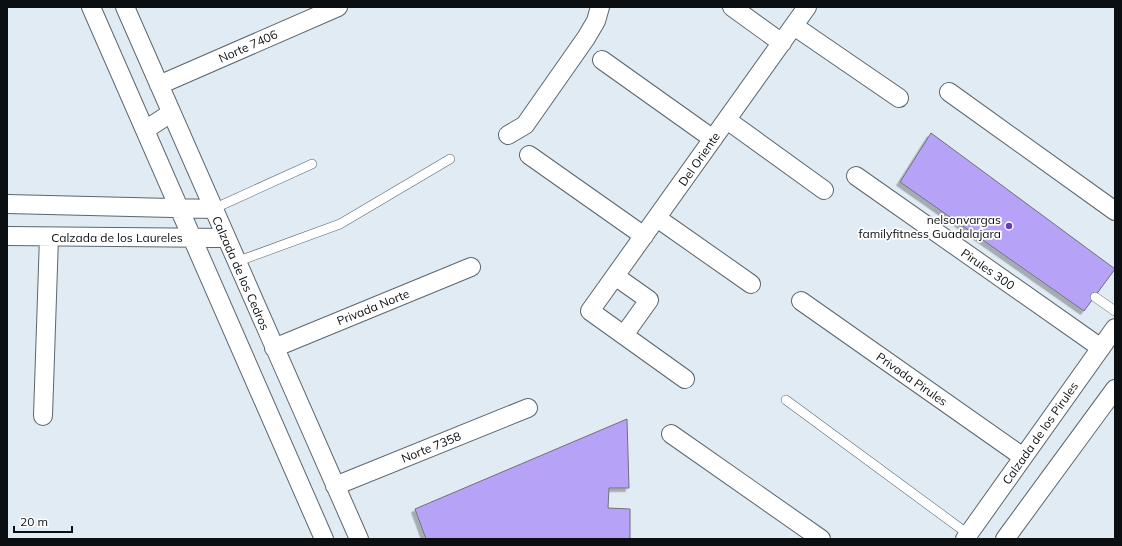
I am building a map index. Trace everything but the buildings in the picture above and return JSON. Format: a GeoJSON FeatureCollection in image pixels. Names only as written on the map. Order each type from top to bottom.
{"type":"FeatureCollection","features":[{"type":"Feature","properties":{"kind":"street"},"geometry":{"type":"LineString","coordinates":[[91,7],[324,539]]}},
{"type":"Feature","properties":{"kind":"street","name":"Calzada de los Cedros"},"geometry":{"type":"LineString","coordinates":[[125,7],[359,539]]}},
{"type":"Feature","properties":{"kind":"street","name":"Norte 7406"},"geometry":{"type":"LineString","coordinates":[[159,85],[338,7]]}},
{"type":"Feature","properties":{"kind":"street"},"geometry":{"type":"LineString","coordinates":[[508,135],[525,126],[586,38],[596,21],[600,7]]}},
{"type":"Feature","properties":{"kind":"street"},"geometry":{"type":"LineString","coordinates":[[732,7],[782,43]]}},
{"type":"Feature","properties":{"kind":"street","name":"Del Oriente"},"geometry":{"type":"LineString","coordinates":[[624,335],[590,311],[807,7]]}},
{"type":"Feature","properties":{"kind":"street"},"geometry":{"type":"LineString","coordinates":[[794,26],[899,98]]}},
{"type":"Feature","properties":{"kind":"street"},"geometry":{"type":"LineString","coordinates":[[602,60],[713,139]]}},
{"type":"Feature","properties":{"kind":"street"},"geometry":{"type":"LineString","coordinates":[[949,92],[1115,210]]}},
{"type":"Feature","properties":{"kind":"street"},"geometry":{"type":"LineString","coordinates":[[145,130],[171,113]]}},
{"type":"Feature","properties":{"kind":"street"},"geometry":{"type":"LineString","coordinates":[[727,120],[824,190]]}},
{"type":"Feature","properties":{"kind":"street"},"geometry":{"type":"LineString","coordinates":[[529,155],[644,236]]}},
{"type":"Feature","properties":{"kind":"street","name":"Pirules 300"},"geometry":{"type":"LineString","coordinates":[[856,176],[1101,348]]}},
{"type":"Feature","properties":{"kind":"street"},"geometry":{"type":"LineString","coordinates":[[7,204],[213,209]]}},
{"type":"Feature","properties":{"kind":"street"},"geometry":{"type":"LineString","coordinates":[[657,218],[751,284]]}},
{"type":"Feature","properties":{"kind":"street","name":"Calzada de los Laureles"},"geometry":{"type":"LineString","coordinates":[[7,236],[226,238]]}},
{"type":"Feature","properties":{"kind":"street"},"geometry":{"type":"LineString","coordinates":[[43,416],[49,237]]}},
{"type":"Feature","properties":{"kind":"street","name":"Privada Norte"},"geometry":{"type":"LineString","coordinates":[[274,348],[471,267]]}},
{"type":"Feature","properties":{"kind":"street"},"geometry":{"type":"LineString","coordinates":[[615,276],[649,300],[624,335],[684,378]]}},
{"type":"Feature","properties":{"kind":"street","name":"Privada Pirules"},"geometry":{"type":"LineString","coordinates":[[801,301],[1023,457]]}},
{"type":"Feature","properties":{"kind":"street","name":"Calzada de los Pirules"},"geometry":{"type":"LineString","coordinates":[[966,537],[1115,328]]}},
{"type":"Feature","properties":{"kind":"street"},"geometry":{"type":"LineString","coordinates":[[1005,539],[1115,389]]}},
{"type":"Feature","properties":{"kind":"street","name":"Norte 7358"},"geometry":{"type":"LineString","coordinates":[[335,486],[528,408]]}},
{"type":"Feature","properties":{"kind":"street"},"geometry":{"type":"LineString","coordinates":[[671,434],[821,539]]}},
{"type":"Feature","properties":{"kind":"lane"},"geometry":{"type":"LineString","coordinates":[[236,262],[340,224],[450,158]]}},
{"type":"Feature","properties":{"kind":"lane"},"geometry":{"type":"LineString","coordinates":[[213,209],[312,164]]}},
{"type":"Feature","properties":{"kind":"lane"},"geometry":{"type":"LineString","coordinates":[[1095,297],[1115,311]]}},
{"type":"Feature","properties":{"kind":"lane"},"geometry":{"type":"LineString","coordinates":[[786,400],[966,537]]}},
{"type":"Feature","properties":{"kind":"place","name":"nelsonvargas familyfitness Guadalajara"},"geometry":{"type":"Point","coordinates":[1009,226]}}]}
